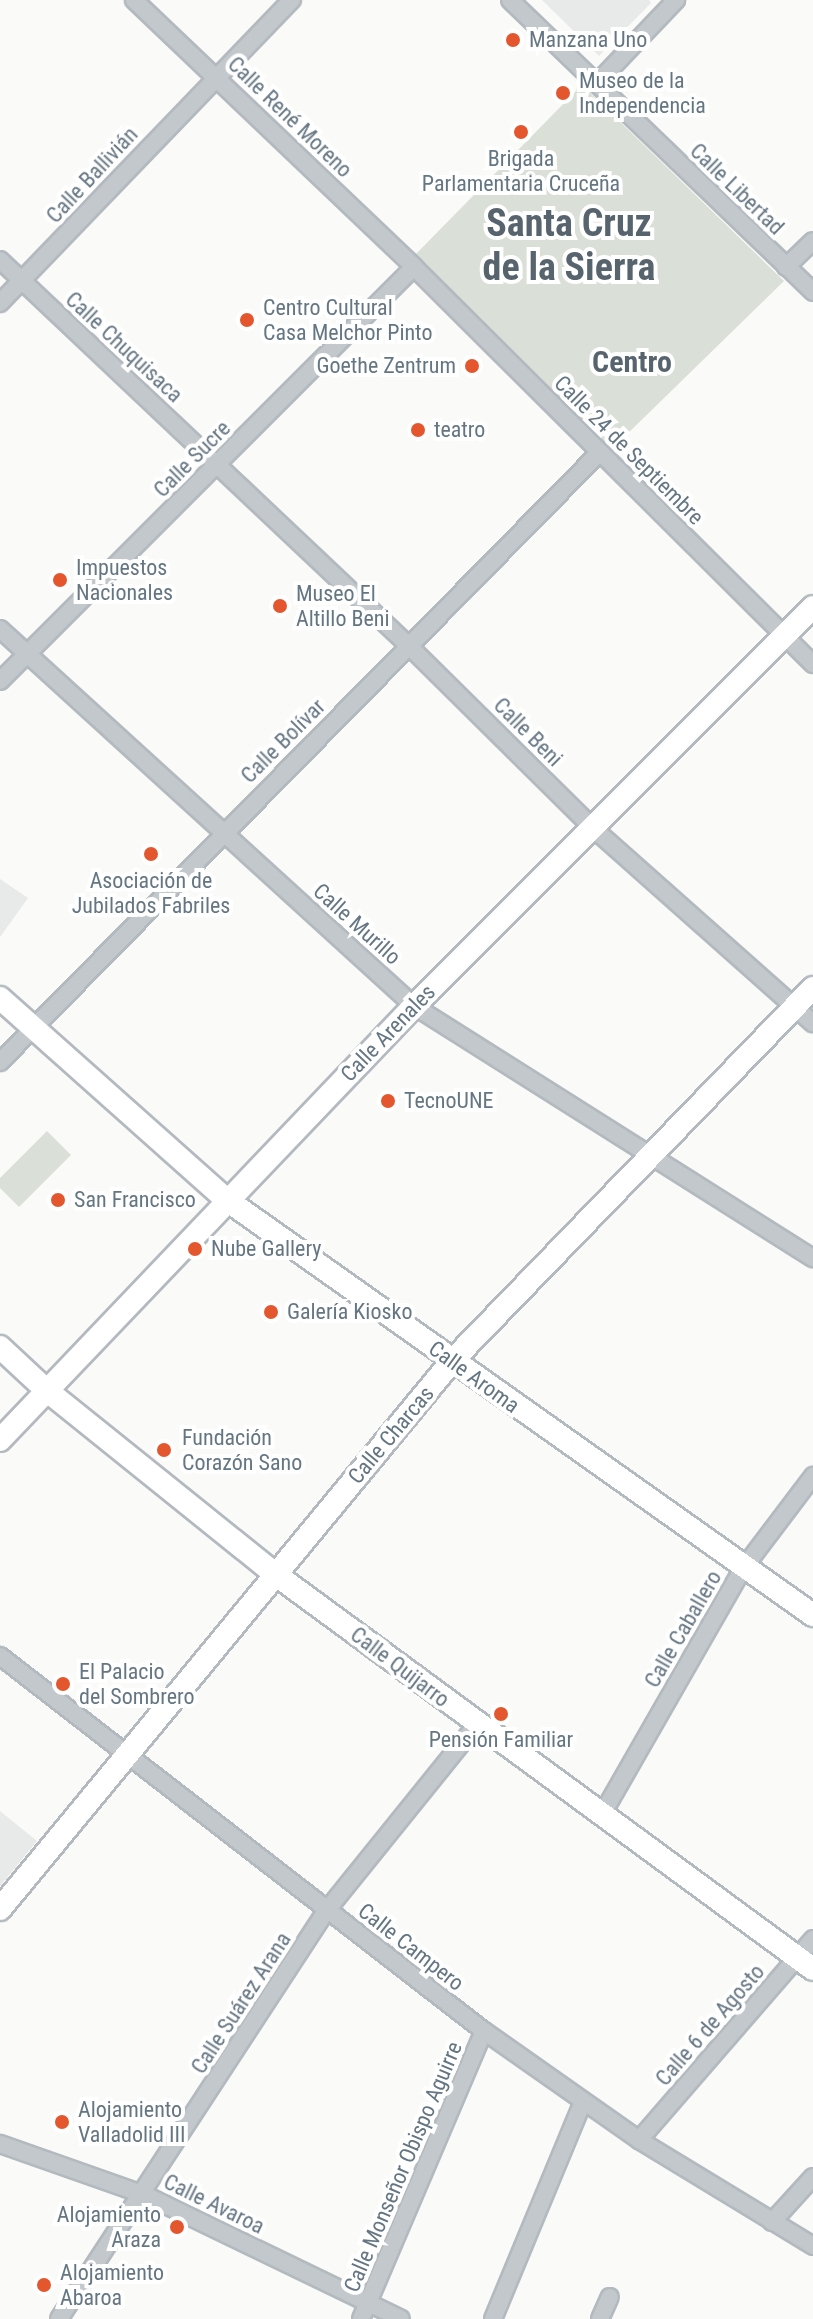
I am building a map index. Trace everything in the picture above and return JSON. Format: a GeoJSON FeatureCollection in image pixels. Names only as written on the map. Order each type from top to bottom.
{"type":"FeatureCollection","features":[{"type":"Feature","properties":{"kind":"street","name":"Calle René Moreno"},"geometry":{"type":"LineString","coordinates":[[134,0],[414,267]]}},
{"type":"Feature","properties":{"kind":"street","name":"Calle Ballivián"},"geometry":{"type":"LineString","coordinates":[[0,303],[292,0]]}},
{"type":"Feature","properties":{"kind":"street","name":"Calle Libertad"},"geometry":{"type":"LineString","coordinates":[[510,0],[813,292]]}},
{"type":"Feature","properties":{"kind":"street"},"geometry":{"type":"LineString","coordinates":[[597,83],[676,0]]}},
{"type":"Feature","properties":{"kind":"street"},"geometry":{"type":"LineString","coordinates":[[786,267],[813,241]]}},
{"type":"Feature","properties":{"kind":"street","name":"Calle Chuquisaca"},"geometry":{"type":"LineString","coordinates":[[0,260],[217,466]]}},
{"type":"Feature","properties":{"kind":"street","name":"Calle 24 de Septiembre"},"geometry":{"type":"LineString","coordinates":[[414,267],[813,664]]}},
{"type":"Feature","properties":{"kind":"street","name":"Calle Sucre"},"geometry":{"type":"LineString","coordinates":[[0,681],[414,267]]}},
{"type":"Feature","properties":{"kind":"street","name":"Calle Bolívar"},"geometry":{"type":"LineString","coordinates":[[0,1062],[599,453]]}},
{"type":"Feature","properties":{"kind":"street","name":"Calle Beni"},"geometry":{"type":"LineString","coordinates":[[217,466],[408,645],[593,828],[813,1023]]}},
{"type":"Feature","properties":{"kind":"street","name":"Calle Arenales"},"geometry":{"type":"LineString","coordinates":[[0,1440],[45,1389],[414,1006],[813,607]]}},
{"type":"Feature","properties":{"kind":"street","name":"Calle Murillo"},"geometry":{"type":"LineString","coordinates":[[0,629],[414,1006],[813,1258]]}},
{"type":"Feature","properties":{"kind":"street","name":"Calle Charcas"},"geometry":{"type":"LineString","coordinates":[[0,1909],[452,1361],[652,1158],[813,988]]}},
{"type":"Feature","properties":{"kind":"street","name":"Calle Aroma"},"geometry":{"type":"LineString","coordinates":[[0,998],[227,1200],[742,1570],[813,1615]]}},
{"type":"Feature","properties":{"kind":"street","name":"Calle Quijarro"},"geometry":{"type":"LineString","coordinates":[[0,1347],[45,1389],[275,1574],[477,1724],[604,1811],[806,1963]]}},
{"type":"Feature","properties":{"kind":"street","name":"Calle Caballero"},"geometry":{"type":"LineString","coordinates":[[604,1811],[742,1570],[813,1476]]}},
{"type":"Feature","properties":{"kind":"street","name":"Calle Campero"},"geometry":{"type":"LineString","coordinates":[[0,1656],[484,2031],[639,2140],[813,2246]]}},
{"type":"Feature","properties":{"kind":"street","name":"Calle Suárez Arana"},"geometry":{"type":"LineString","coordinates":[[59,2319],[145,2195],[327,1910],[477,1724]]}},
{"type":"Feature","properties":{"kind":"street","name":"Calle 6 de Agosto"},"geometry":{"type":"LineString","coordinates":[[639,2140],[806,1963],[813,1939]]}},
{"type":"Feature","properties":{"kind":"street","name":"Calle Monseñor Obispo Aguirre"},"geometry":{"type":"LineString","coordinates":[[361,2319],[484,2031]]}},
{"type":"Feature","properties":{"kind":"street"},"geometry":{"type":"LineString","coordinates":[[493,2319],[583,2102]]}},
{"type":"Feature","properties":{"kind":"street","name":"Calle Avaroa"},"geometry":{"type":"LineString","coordinates":[[0,2144],[145,2195],[401,2319]]}},
{"type":"Feature","properties":{"kind":"street"},"geometry":{"type":"LineString","coordinates":[[772,2222],[813,2177]]}},
{"type":"Feature","properties":{"kind":"street"},"geometry":{"type":"LineString","coordinates":[[600,2319],[610,2297]]}},
{"type":"Feature","properties":{"kind":"shaded area"},"geometry":{"type":"Polygon","coordinates":[[[542,0],[649,0],[651,3],[599,56],[542,0]]]}},
{"type":"Feature","properties":{"kind":"shaded area"},"geometry":{"type":"Polygon","coordinates":[[[578,81],[784,281],[619,442],[617,454],[413,257],[576,91],[578,81]]]}},
{"type":"Feature","properties":{"kind":"shaded area"},"geometry":{"type":"Polygon","coordinates":[[[0,879],[28,898],[0,937],[0,879]]]}},
{"type":"Feature","properties":{"kind":"shaded area"},"geometry":{"type":"Polygon","coordinates":[[[47,1131],[71,1155],[19,1207],[0,1188],[0,1178],[47,1131]]]}},
{"type":"Feature","properties":{"kind":"shaded area"},"geometry":{"type":"Polygon","coordinates":[[[0,1811],[37,1841],[0,1886],[0,1811]]]}},
{"type":"Feature","properties":{"kind":"place","name":"Manzana Uno"},"geometry":{"type":"Point","coordinates":[513,40]}},
{"type":"Feature","properties":{"kind":"place","name":"Museo de la Independencia"},"geometry":{"type":"Point","coordinates":[563,93]}},
{"type":"Feature","properties":{"kind":"place","name":"Brigada Parlamentaria Cruceña"},"geometry":{"type":"Point","coordinates":[521,132]}},
{"type":"Feature","properties":{"kind":"place","name":"Centro Cultural Casa Melchor Pinto"},"geometry":{"type":"Point","coordinates":[247,320]}},
{"type":"Feature","properties":{"kind":"place","name":"Goethe Zentrum"},"geometry":{"type":"Point","coordinates":[472,366]}},
{"type":"Feature","properties":{"kind":"place","name":"teatro"},"geometry":{"type":"Point","coordinates":[418,430]}},
{"type":"Feature","properties":{"kind":"place","name":"Impuestos Nacionales"},"geometry":{"type":"Point","coordinates":[60,580]}},
{"type":"Feature","properties":{"kind":"place","name":"Museo El Altillo Beni"},"geometry":{"type":"Point","coordinates":[280,606]}},
{"type":"Feature","properties":{"kind":"place","name":"Asociación de Jubilados Fabriles"},"geometry":{"type":"Point","coordinates":[151,854]}},
{"type":"Feature","properties":{"kind":"place","name":"TecnoUNE"},"geometry":{"type":"Point","coordinates":[388,1101]}},
{"type":"Feature","properties":{"kind":"place","name":"San Francisco"},"geometry":{"type":"Point","coordinates":[58,1200]}},
{"type":"Feature","properties":{"kind":"place","name":"Nube Gallery"},"geometry":{"type":"Point","coordinates":[195,1249]}},
{"type":"Feature","properties":{"kind":"place","name":"Galería Kiosko"},"geometry":{"type":"Point","coordinates":[271,1312]}},
{"type":"Feature","properties":{"kind":"place","name":"Fundación Corazón Sano"},"geometry":{"type":"Point","coordinates":[164,1450]}},
{"type":"Feature","properties":{"kind":"place","name":"El Palacio del Sombrero"},"geometry":{"type":"Point","coordinates":[63,1684]}},
{"type":"Feature","properties":{"kind":"place","name":"Pensión Familiar"},"geometry":{"type":"Point","coordinates":[501,1714]}},
{"type":"Feature","properties":{"kind":"place","name":"Alojamiento Valladolid III"},"geometry":{"type":"Point","coordinates":[62,2122]}},
{"type":"Feature","properties":{"kind":"place","name":"Alojamiento Araza"},"geometry":{"type":"Point","coordinates":[177,2227]}},
{"type":"Feature","properties":{"kind":"place","name":"Alojamiento Abaroa"},"geometry":{"type":"Point","coordinates":[44,2285]}},
{"type":"Feature","properties":{"kind":"district","name":"Santa Cruz de la Sierra"},"geometry":{"type":"Point","coordinates":[569,246]}},
{"type":"Feature","properties":{"kind":"district","name":"Centro"},"geometry":{"type":"Point","coordinates":[632,362]}}]}
